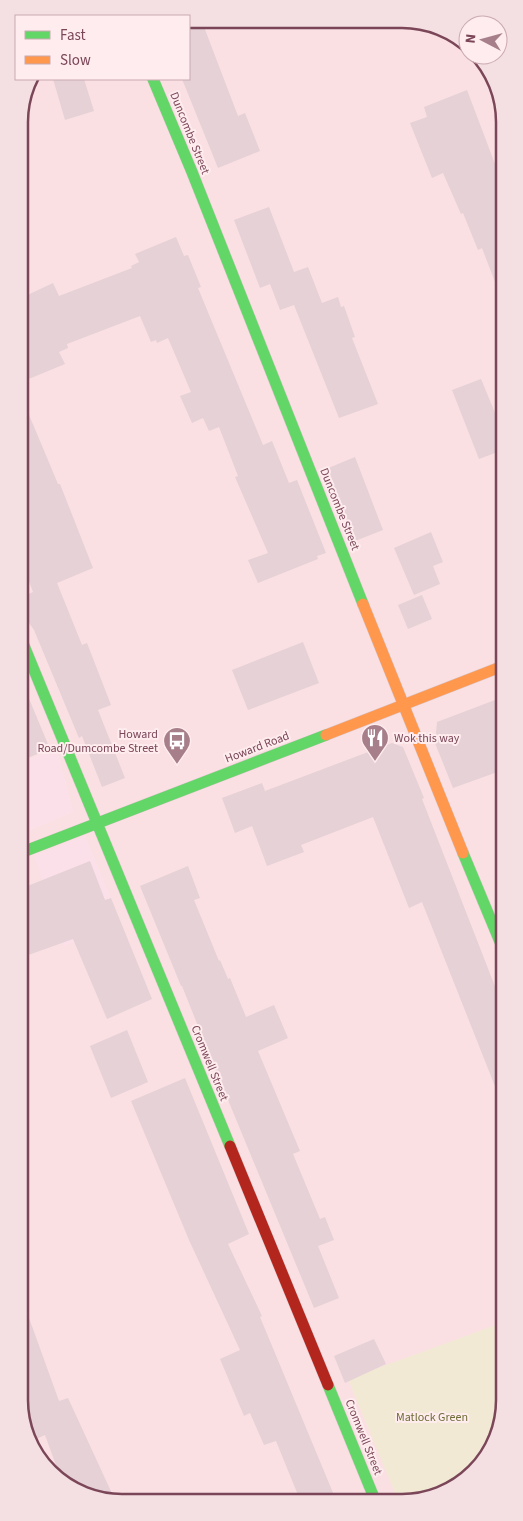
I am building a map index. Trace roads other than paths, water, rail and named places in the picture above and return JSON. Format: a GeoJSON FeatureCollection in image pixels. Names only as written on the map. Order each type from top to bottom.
{"type":"FeatureCollection","features":[{"type":"Feature","properties":{"kind":"street","name":"Duncombe Street"},"geometry":{"type":"LineString","coordinates":[[153,80],[192,172],[403,706],[495,930]]}},
{"type":"Feature","properties":{"kind":"street","name":"Cromwell Street"},"geometry":{"type":"LineString","coordinates":[[28,656],[373,1494]]}},
{"type":"Feature","properties":{"kind":"street","name":"Howard Road"},"geometry":{"type":"LineString","coordinates":[[28,850],[496,669]]}},
{"type":"Feature","properties":{"kind":"place","name":"Wok this way"},"geometry":{"type":"Point","coordinates":[375,762]}},
{"type":"Feature","properties":{"kind":"place","name":"Howard Road/Dumcombe Street"},"geometry":{"type":"Point","coordinates":[177,765]}},
{"type":"Feature","properties":{"kind":"park label","name":"Matlock Green"},"geometry":{"type":"Point","coordinates":[432,1417]}}]}
